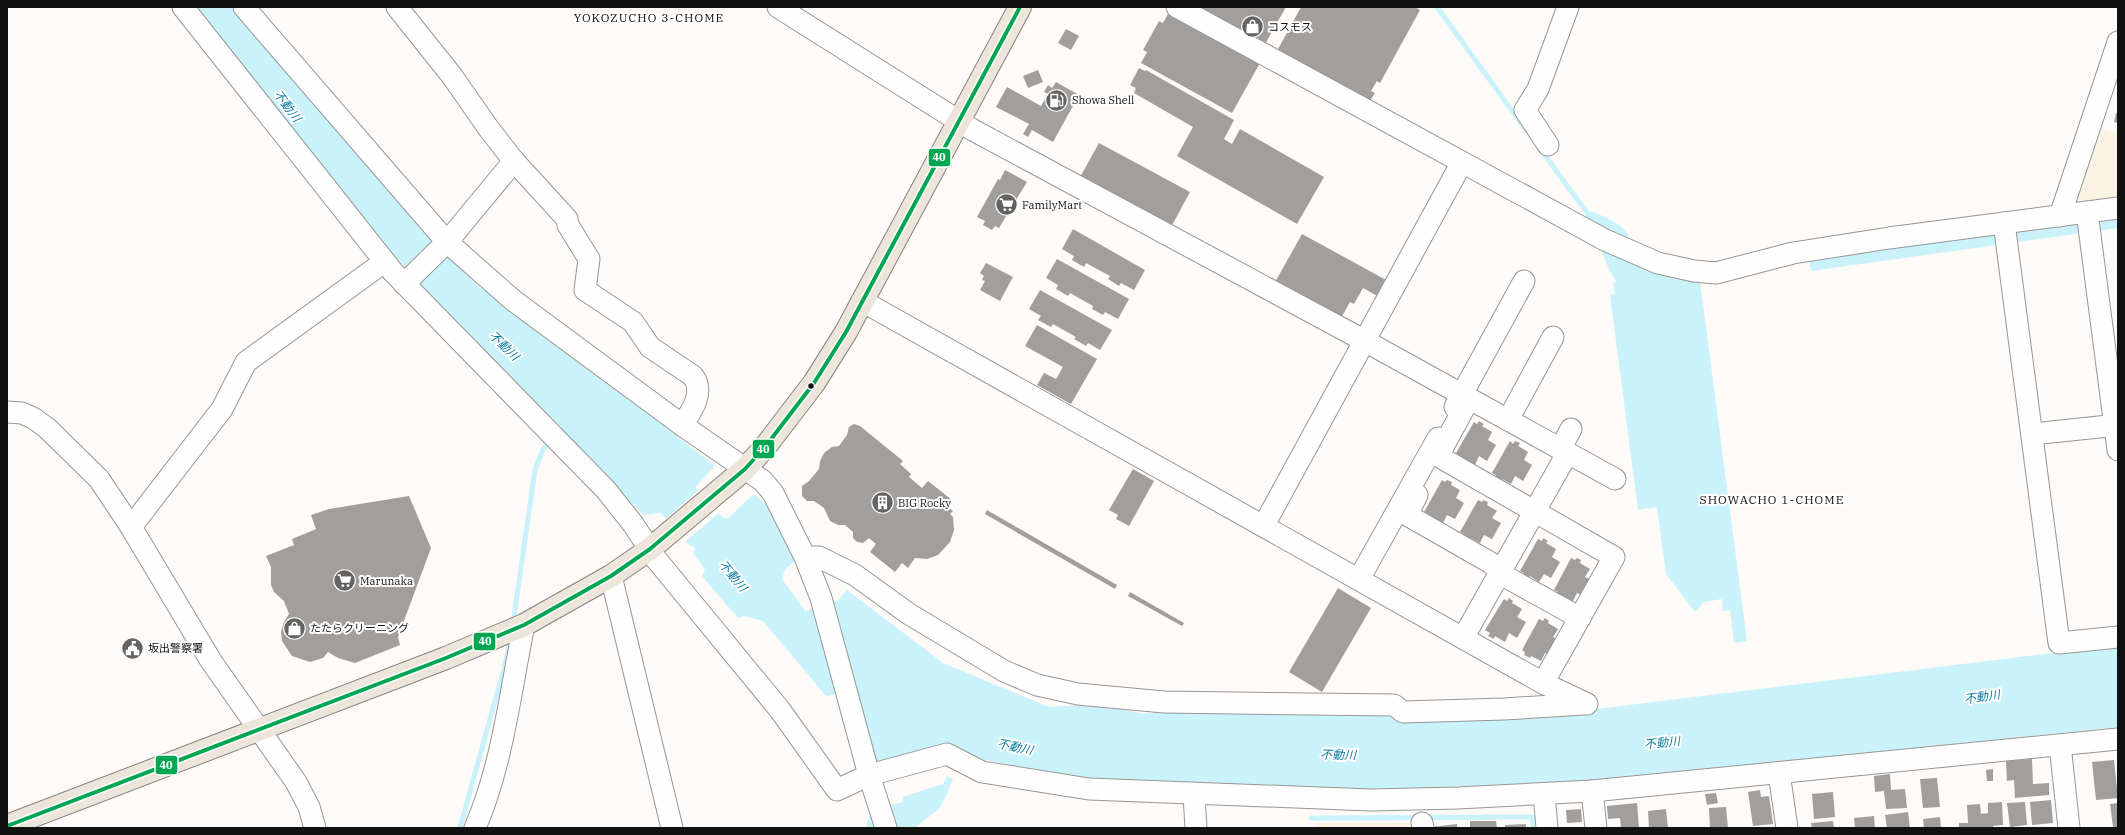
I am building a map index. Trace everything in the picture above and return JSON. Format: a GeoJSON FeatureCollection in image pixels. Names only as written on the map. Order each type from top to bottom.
{"type":"FeatureCollection","features":[{"type":"Feature","properties":{"kind":"main road"},"geometry":{"type":"LineString","coordinates":[[7,826],[446,658],[515,628],[611,576],[650,549],[745,469],[765,447],[814,382],[846,332],[1020,7]]}},
{"type":"Feature","properties":{"kind":"street"},"geometry":{"type":"LineString","coordinates":[[183,7],[398,274],[606,490],[633,524],[656,559],[780,710],[837,790],[868,775],[947,754],[982,772],[1089,789],[1194,795],[1371,800],[1544,794],[1592,791],[1779,773],[2118,738]]}},
{"type":"Feature","properties":{"kind":"street"},"geometry":{"type":"LineString","coordinates":[[244,7],[444,245],[514,302],[682,426],[763,481],[773,493],[822,598],[868,775],[886,828]]}},
{"type":"Feature","properties":{"kind":"street"},"geometry":{"type":"LineString","coordinates":[[397,7],[452,76],[488,129],[514,161],[567,220],[568,225],[587,254],[588,265],[584,285],[585,290],[633,322],[650,348],[693,376],[698,382],[699,389],[693,409],[682,426]]}},
{"type":"Feature","properties":{"kind":"street"},"geometry":{"type":"LineString","coordinates":[[778,7],[960,121],[1615,479]]}},
{"type":"Feature","properties":{"kind":"street"},"geometry":{"type":"LineString","coordinates":[[1177,7],[1461,164],[1589,232],[1633,254],[1658,263],[1694,271],[1716,273],[1793,253],[1889,238],[2006,233],[2060,216],[2089,222],[2118,208]]}},
{"type":"Feature","properties":{"kind":"street"},"geometry":{"type":"LineString","coordinates":[[1548,145],[1525,110],[1538,89],[1568,7]]}},
{"type":"Feature","properties":{"kind":"street"},"geometry":{"type":"LineString","coordinates":[[2060,216],[2118,42]]}},
{"type":"Feature","properties":{"kind":"street"},"geometry":{"type":"LineString","coordinates":[[131,527],[222,409],[246,362],[398,274],[444,245],[514,161]]}},
{"type":"Feature","properties":{"kind":"street"},"geometry":{"type":"LineString","coordinates":[[1264,525],[1461,164]]}},
{"type":"Feature","properties":{"kind":"street"},"geometry":{"type":"LineString","coordinates":[[2089,222],[2118,450]]}},
{"type":"Feature","properties":{"kind":"street"},"geometry":{"type":"LineString","coordinates":[[2006,233],[2059,643],[2118,637]]}},
{"type":"Feature","properties":{"kind":"street"},"geometry":{"type":"LineString","coordinates":[[1359,580],[1465,396],[1524,281]]}},
{"type":"Feature","properties":{"kind":"street"},"geometry":{"type":"LineString","coordinates":[[804,557],[820,556],[855,575],[909,614],[1004,671],[1037,685],[1078,694],[1164,702],[1394,705],[1403,712],[1504,709],[1587,704],[1543,683],[1264,525],[1105,439],[862,301]]}},
{"type":"Feature","properties":{"kind":"street"},"geometry":{"type":"LineString","coordinates":[[1508,420],[1553,337]]}},
{"type":"Feature","properties":{"kind":"street"},"geometry":{"type":"LineString","coordinates":[[1465,396],[1438,456],[1406,515],[1491,563],[1508,578],[1580,618]]}},
{"type":"Feature","properties":{"kind":"street"},"geometry":{"type":"LineString","coordinates":[[7,412],[22,413],[33,418],[47,428],[99,479],[131,527],[211,661],[296,782],[309,807],[315,828]]}},
{"type":"Feature","properties":{"kind":"street"},"geometry":{"type":"LineString","coordinates":[[2032,434],[2116,425]]}},
{"type":"Feature","properties":{"kind":"street"},"geometry":{"type":"LineString","coordinates":[[1463,638],[1562,461],[1564,442],[1571,429]]}},
{"type":"Feature","properties":{"kind":"street"},"geometry":{"type":"LineString","coordinates":[[1438,456],[1614,557],[1543,683]]}},
{"type":"Feature","properties":{"kind":"street"},"geometry":{"type":"LineString","coordinates":[[611,576],[672,828]]}},
{"type":"Feature","properties":{"kind":"street"},"geometry":{"type":"LineString","coordinates":[[475,828],[486,799],[501,749],[515,628]]}},
{"type":"Feature","properties":{"kind":"street"},"geometry":{"type":"LineString","coordinates":[[2060,745],[2069,828]]}},
{"type":"Feature","properties":{"kind":"street"},"geometry":{"type":"LineString","coordinates":[[1779,773],[1787,828]]}},
{"type":"Feature","properties":{"kind":"street"},"geometry":{"type":"LineString","coordinates":[[1592,791],[1596,828]]}},
{"type":"Feature","properties":{"kind":"street"},"geometry":{"type":"LineString","coordinates":[[1544,794],[1547,828]]}},
{"type":"Feature","properties":{"kind":"street"},"geometry":{"type":"LineString","coordinates":[[1194,795],[1196,828]]}},
{"type":"Feature","properties":{"kind":"shaded area"},"geometry":{"type":"Polygon","coordinates":[[[2098,128],[2118,134],[2118,202],[2071,208],[2098,128]]]}},
{"type":"Feature","properties":{"kind":"shaded area"},"geometry":{"type":"Polygon","coordinates":[[[1316,823],[1419,823],[1420,828],[1316,828],[1316,823]]]}},
{"type":"Feature","properties":{"kind":"water","name":"不動川"},"geometry":{"type":"Polygon","coordinates":[[[195,7],[233,7],[420,224],[423,231],[480,288],[508,303],[715,466],[695,487],[722,517],[727,519],[754,494],[772,510],[795,560],[785,570],[782,579],[806,612],[830,596],[836,602],[847,590],[943,663],[1049,707],[1082,705],[1104,706],[1144,714],[1167,711],[1449,717],[1580,711],[2118,645],[2118,727],[1599,781],[1433,792],[1095,782],[981,759],[950,748],[876,763],[856,691],[826,696],[763,621],[744,616],[738,618],[702,576],[705,570],[693,553],[695,548],[688,544],[661,513],[644,515],[573,446],[390,251],[195,7]]]}},
{"type":"Feature","properties":{"kind":"water"},"geometry":{"type":"Polygon","coordinates":[[[1592,211],[1622,227],[1631,243],[1700,281],[1747,641],[1734,643],[1730,610],[1723,611],[1722,599],[1704,602],[1695,612],[1666,574],[1657,507],[1638,510],[1610,295],[1615,294],[1613,284],[1616,281],[1597,243],[1580,220],[1592,211]]]}},
{"type":"Feature","properties":{"kind":"water"},"geometry":{"type":"Polygon","coordinates":[[[2118,218],[2118,228],[1811,271],[1809,259],[2118,218]]]}},
{"type":"Feature","properties":{"kind":"water"},"geometry":{"type":"Polygon","coordinates":[[[947,776],[953,779],[939,809],[914,828],[866,828],[871,810],[903,802],[903,797],[943,784],[947,776]]]}},
{"type":"Feature","properties":{"kind":"pier"},"geometry":{"type":"Polygon","coordinates":[[[700,489],[720,512],[684,543],[664,520],[700,489]]]}},
{"type":"Feature","properties":{"kind":"building","name":"コスモス"},"geometry":{"type":"Polygon","coordinates":[[[1193,7],[1286,7],[1264,46],[1193,7]]]}},
{"type":"Feature","properties":{"kind":"building"},"geometry":{"type":"Polygon","coordinates":[[[1301,7],[1415,7],[1420,10],[1380,83],[1377,81],[1371,91],[1375,93],[1368,104],[1277,51],[1301,7]]]}},
{"type":"Feature","properties":{"kind":"building"},"geometry":{"type":"Polygon","coordinates":[[[1169,12],[1260,63],[1232,113],[1141,63],[1147,52],[1143,50],[1159,21],[1163,23],[1169,12]]]}},
{"type":"Feature","properties":{"kind":"building"},"geometry":{"type":"Polygon","coordinates":[[[1066,29],[1079,36],[1071,50],[1058,43],[1066,29]]]}},
{"type":"Feature","properties":{"kind":"building"},"geometry":{"type":"Polygon","coordinates":[[[1139,68],[1145,71],[1146,70],[1234,120],[1224,139],[1232,144],[1240,129],[1324,177],[1297,224],[1177,156],[1193,127],[1134,93],[1136,88],[1130,85],[1139,68]]]}},
{"type":"Feature","properties":{"kind":"building"},"geometry":{"type":"Polygon","coordinates":[[[1038,70],[1043,82],[1028,88],[1023,76],[1038,70]]]}},
{"type":"Feature","properties":{"kind":"building"},"geometry":{"type":"Polygon","coordinates":[[[1056,82],[1079,95],[1053,142],[1032,130],[1028,137],[1023,134],[1029,124],[996,107],[1007,87],[1041,106],[1048,94],[1044,92],[1048,85],[1052,88],[1056,82]]]}},
{"type":"Feature","properties":{"kind":"building"},"geometry":{"type":"Polygon","coordinates":[[[2116,113],[2118,114],[2118,123],[2114,122],[2116,113]]]}},
{"type":"Feature","properties":{"kind":"building"},"geometry":{"type":"Polygon","coordinates":[[[1099,143],[1190,192],[1170,229],[1079,179],[1099,143]]]}},
{"type":"Feature","properties":{"kind":"building"},"geometry":{"type":"Polygon","coordinates":[[[1005,170],[1027,182],[999,228],[995,226],[992,230],[983,225],[985,221],[977,217],[998,179],[1000,180],[1005,170]]]}},
{"type":"Feature","properties":{"kind":"building"},"geometry":{"type":"Polygon","coordinates":[[[1073,229],[1145,270],[1134,290],[1121,283],[1119,286],[1108,279],[1110,276],[1086,263],[1084,267],[1072,260],[1074,256],[1062,249],[1073,229]]]}},
{"type":"Feature","properties":{"kind":"building"},"geometry":{"type":"Polygon","coordinates":[[[1302,234],[1388,281],[1379,297],[1363,288],[1354,304],[1350,302],[1340,320],[1274,284],[1302,234]]]}},
{"type":"Feature","properties":{"kind":"building"},"geometry":{"type":"Polygon","coordinates":[[[1057,259],[1129,299],[1118,319],[1105,312],[1103,315],[1092,309],[1093,306],[1070,293],[1068,296],[1056,289],[1058,285],[1046,278],[1057,259]]]}},
{"type":"Feature","properties":{"kind":"building"},"geometry":{"type":"Polygon","coordinates":[[[986,263],[1013,277],[1000,301],[980,290],[985,281],[982,280],[984,276],[980,273],[986,263]]]}},
{"type":"Feature","properties":{"kind":"building"},"geometry":{"type":"Polygon","coordinates":[[[1040,290],[1112,330],[1100,350],[1088,343],[1086,346],[1074,339],[1076,337],[1053,324],[1051,327],[1038,320],[1041,316],[1029,309],[1040,290]]]}},
{"type":"Feature","properties":{"kind":"building"},"geometry":{"type":"Polygon","coordinates":[[[1037,325],[1097,359],[1071,404],[1037,385],[1044,373],[1056,379],[1063,367],[1025,346],[1037,325]]]}},
{"type":"Feature","properties":{"kind":"building"},"geometry":{"type":"Polygon","coordinates":[[[1479,421],[1484,424],[1482,426],[1492,432],[1488,440],[1496,445],[1487,461],[1479,456],[1475,465],[1466,459],[1464,462],[1458,459],[1460,456],[1456,453],[1474,422],[1477,424],[1479,421]]]}},
{"type":"Feature","properties":{"kind":"building","name":"BIG Rocky"},"geometry":{"type":"Polygon","coordinates":[[[854,424],[860,426],[903,461],[900,464],[911,474],[909,477],[922,488],[928,481],[952,500],[946,506],[953,511],[950,514],[953,517],[954,530],[950,542],[938,555],[927,559],[915,558],[908,568],[902,563],[895,572],[870,552],[876,544],[869,538],[863,543],[857,542],[853,538],[853,532],[845,525],[838,525],[830,521],[824,508],[814,501],[807,501],[802,496],[802,486],[809,481],[819,469],[820,461],[824,453],[832,447],[839,446],[847,435],[849,427],[854,424]]]}},
{"type":"Feature","properties":{"kind":"building"},"geometry":{"type":"Polygon","coordinates":[[[1510,441],[1513,444],[1515,441],[1520,443],[1518,446],[1528,452],[1524,460],[1532,465],[1523,481],[1515,476],[1511,484],[1502,479],[1500,481],[1494,478],[1496,475],[1492,473],[1510,441]]]}},
{"type":"Feature","properties":{"kind":"building"},"geometry":{"type":"Polygon","coordinates":[[[1133,469],[1154,481],[1129,526],[1116,519],[1118,515],[1109,510],[1133,469]]]}},
{"type":"Feature","properties":{"kind":"building"},"geometry":{"type":"Polygon","coordinates":[[[1442,480],[1445,482],[1447,480],[1452,482],[1451,485],[1460,490],[1456,498],[1464,503],[1455,519],[1447,515],[1443,523],[1434,518],[1432,520],[1426,517],[1428,514],[1424,512],[1442,480]]]}},
{"type":"Feature","properties":{"kind":"building","name":"Marunaka"},"geometry":{"type":"Polygon","coordinates":[[[409,496],[431,548],[398,637],[400,645],[355,663],[338,658],[328,652],[323,658],[310,662],[292,656],[282,641],[281,632],[284,622],[289,614],[284,601],[274,592],[271,585],[271,567],[266,556],[294,545],[292,539],[316,529],[311,515],[329,509],[409,496]]]}},
{"type":"Feature","properties":{"kind":"building"},"geometry":{"type":"Polygon","coordinates":[[[1478,500],[1488,502],[1487,505],[1497,511],[1492,518],[1501,523],[1492,539],[1484,535],[1480,543],[1470,538],[1469,540],[1463,537],[1464,534],[1460,532],[1478,500]]]}},
{"type":"Feature","properties":{"kind":"building"},"geometry":{"type":"Polygon","coordinates":[[[987,510],[1117,585],[1115,589],[985,514],[987,510]]]}},
{"type":"Feature","properties":{"kind":"building"},"geometry":{"type":"Polygon","coordinates":[[[1543,538],[1548,541],[1546,543],[1556,549],[1552,557],[1560,562],[1551,578],[1544,574],[1539,582],[1530,576],[1528,579],[1522,575],[1524,573],[1520,571],[1538,539],[1542,541],[1543,538]]]}},
{"type":"Feature","properties":{"kind":"building"},"geometry":{"type":"Polygon","coordinates":[[[1571,558],[1581,560],[1580,563],[1590,569],[1585,577],[1594,581],[1585,597],[1577,593],[1573,601],[1563,596],[1562,598],[1556,595],[1558,592],[1554,590],[1571,558]]]}},
{"type":"Feature","properties":{"kind":"building"},"geometry":{"type":"Polygon","coordinates":[[[1338,588],[1371,608],[1322,692],[1289,672],[1338,588]]]}},
{"type":"Feature","properties":{"kind":"building"},"geometry":{"type":"Polygon","coordinates":[[[1130,592],[1184,623],[1182,626],[1128,596],[1130,592]]]}},
{"type":"Feature","properties":{"kind":"building"},"geometry":{"type":"Polygon","coordinates":[[[1509,598],[1513,601],[1512,603],[1522,609],[1517,617],[1526,622],[1517,638],[1509,633],[1505,642],[1495,636],[1494,639],[1488,636],[1490,633],[1485,630],[1504,599],[1507,601],[1509,598]]]}},
{"type":"Feature","properties":{"kind":"building"},"geometry":{"type":"Polygon","coordinates":[[[1545,618],[1549,621],[1548,623],[1558,629],[1553,637],[1562,642],[1553,658],[1545,653],[1541,661],[1531,656],[1530,658],[1524,655],[1525,652],[1522,650],[1539,619],[1543,621],[1545,618]]]}},
{"type":"Feature","properties":{"kind":"building"},"geometry":{"type":"Polygon","coordinates":[[[2032,759],[2033,784],[2049,783],[2049,795],[2015,798],[2014,780],[2007,781],[2006,761],[2032,759]]]}},
{"type":"Feature","properties":{"kind":"building"},"geometry":{"type":"Polygon","coordinates":[[[2114,760],[2118,798],[2096,800],[2092,762],[2114,760]]]}},
{"type":"Feature","properties":{"kind":"building"},"geometry":{"type":"Polygon","coordinates":[[[1993,769],[1993,781],[1987,781],[1986,770],[1993,769]]]}},
{"type":"Feature","properties":{"kind":"building"},"geometry":{"type":"Polygon","coordinates":[[[1890,774],[1891,790],[1905,789],[1907,808],[1886,809],[1884,791],[1875,792],[1874,776],[1890,774]]]}},
{"type":"Feature","properties":{"kind":"building"},"geometry":{"type":"Polygon","coordinates":[[[1937,778],[1940,807],[1923,808],[1920,779],[1937,778]]]}},
{"type":"Feature","properties":{"kind":"building"},"geometry":{"type":"Polygon","coordinates":[[[1760,790],[1761,797],[1769,796],[1773,824],[1753,826],[1748,792],[1760,790]]]}},
{"type":"Feature","properties":{"kind":"building"},"geometry":{"type":"Polygon","coordinates":[[[1833,792],[1835,817],[1814,819],[1812,794],[1833,792]]]}},
{"type":"Feature","properties":{"kind":"building"},"geometry":{"type":"Polygon","coordinates":[[[1716,793],[1718,803],[1707,805],[1705,794],[1716,793]]]}},
{"type":"Feature","properties":{"kind":"building"},"geometry":{"type":"Polygon","coordinates":[[[2051,800],[2053,823],[2032,825],[2030,802],[2051,800]]]}},
{"type":"Feature","properties":{"kind":"building"},"geometry":{"type":"Polygon","coordinates":[[[2002,802],[2003,825],[1993,826],[1993,828],[1959,828],[1959,823],[1968,823],[1967,805],[1980,804],[1981,814],[1988,813],[1988,803],[2002,802]]]}},
{"type":"Feature","properties":{"kind":"building"},"geometry":{"type":"Polygon","coordinates":[[[2025,802],[2027,825],[2010,827],[2007,803],[2025,802]]]}},
{"type":"Feature","properties":{"kind":"building"},"geometry":{"type":"Polygon","coordinates":[[[1637,803],[1639,828],[1621,828],[1620,818],[1608,819],[1607,806],[1637,803]]]}},
{"type":"Feature","properties":{"kind":"building"},"geometry":{"type":"Polygon","coordinates":[[[2118,803],[2118,827],[2113,827],[2110,804],[2118,803]]]}},
{"type":"Feature","properties":{"kind":"building"},"geometry":{"type":"Polygon","coordinates":[[[1726,807],[1728,828],[1710,828],[1709,808],[1726,807]]]}},
{"type":"Feature","properties":{"kind":"building"},"geometry":{"type":"Polygon","coordinates":[[[1581,809],[1582,822],[1567,823],[1566,810],[1581,809]]]}},
{"type":"Feature","properties":{"kind":"building"},"geometry":{"type":"Polygon","coordinates":[[[1666,809],[1668,828],[1649,828],[1648,811],[1666,809]]]}},
{"type":"Feature","properties":{"kind":"building"},"geometry":{"type":"Polygon","coordinates":[[[1908,812],[1910,828],[1887,828],[1885,815],[1908,812]]]}},
{"type":"Feature","properties":{"kind":"building"},"geometry":{"type":"Polygon","coordinates":[[[1874,816],[1875,828],[1855,828],[1854,818],[1874,816]]]}},
{"type":"Feature","properties":{"kind":"building"},"geometry":{"type":"Polygon","coordinates":[[[1940,817],[1941,828],[1924,828],[1923,819],[1940,817]]]}},
{"type":"Feature","properties":{"kind":"building"},"geometry":{"type":"Polygon","coordinates":[[[1470,821],[1496,821],[1497,828],[1470,828],[1470,821]]]}},
{"type":"Feature","properties":{"kind":"building"},"geometry":{"type":"Polygon","coordinates":[[[1833,821],[1834,828],[1812,828],[1811,823],[1833,821]]]}},
{"type":"Feature","properties":{"kind":"building"},"geometry":{"type":"Polygon","coordinates":[[[1457,824],[1457,828],[1431,828],[1431,827],[1457,824]]]}},
{"type":"Feature","properties":{"kind":"building"},"geometry":{"type":"Polygon","coordinates":[[[1526,824],[1526,828],[1505,828],[1505,825],[1526,824]]]}},
{"type":"Feature","properties":{"kind":"waterway"},"geometry":{"type":"LineString","coordinates":[[1437,7],[1526,130]]}},
{"type":"Feature","properties":{"kind":"waterway"},"geometry":{"type":"LineString","coordinates":[[1540,149],[1591,218]]}},
{"type":"Feature","properties":{"kind":"waterway"},"geometry":{"type":"LineString","coordinates":[[513,623],[535,470],[543,449],[551,441]]}},
{"type":"Feature","properties":{"kind":"waterway"},"geometry":{"type":"LineString","coordinates":[[460,828],[506,661],[511,636]]}},
{"type":"Feature","properties":{"kind":"waterway"},"geometry":{"type":"LineString","coordinates":[[1311,818],[1532,817],[1533,828]]}},
{"type":"Feature","properties":{"kind":"transit line","name":"40"},"geometry":{"type":"LineString","coordinates":[[7,826],[446,658],[524,625],[611,576],[650,549],[745,469],[765,447],[814,383],[846,332],[1020,7]]}},
{"type":"Feature","properties":{"kind":"place","name":"コスモス"},"geometry":{"type":"Point","coordinates":[1252,27]}},
{"type":"Feature","properties":{"kind":"place","name":"Showa Shell"},"geometry":{"type":"Point","coordinates":[1056,100]}},
{"type":"Feature","properties":{"kind":"place","name":"FamilyMart"},"geometry":{"type":"Point","coordinates":[1006,205]}},
{"type":"Feature","properties":{"kind":"place","name":"BIG Rocky"},"geometry":{"type":"Point","coordinates":[883,503]}},
{"type":"Feature","properties":{"kind":"place","name":"Marunaka"},"geometry":{"type":"Point","coordinates":[344,581]}},
{"type":"Feature","properties":{"kind":"place","name":"たたらクリーニング"},"geometry":{"type":"Point","coordinates":[295,628]}},
{"type":"Feature","properties":{"kind":"place","name":"坂出警察署"},"geometry":{"type":"Point","coordinates":[132,648]}},
{"type":"Feature","properties":{"kind":"district","name":"YOKOZUCHO 3-CHOME"},"geometry":{"type":"Point","coordinates":[649,18]}},
{"type":"Feature","properties":{"kind":"district","name":"SHOWACHO 1-CHOME"},"geometry":{"type":"Point","coordinates":[1772,500]}}]}
